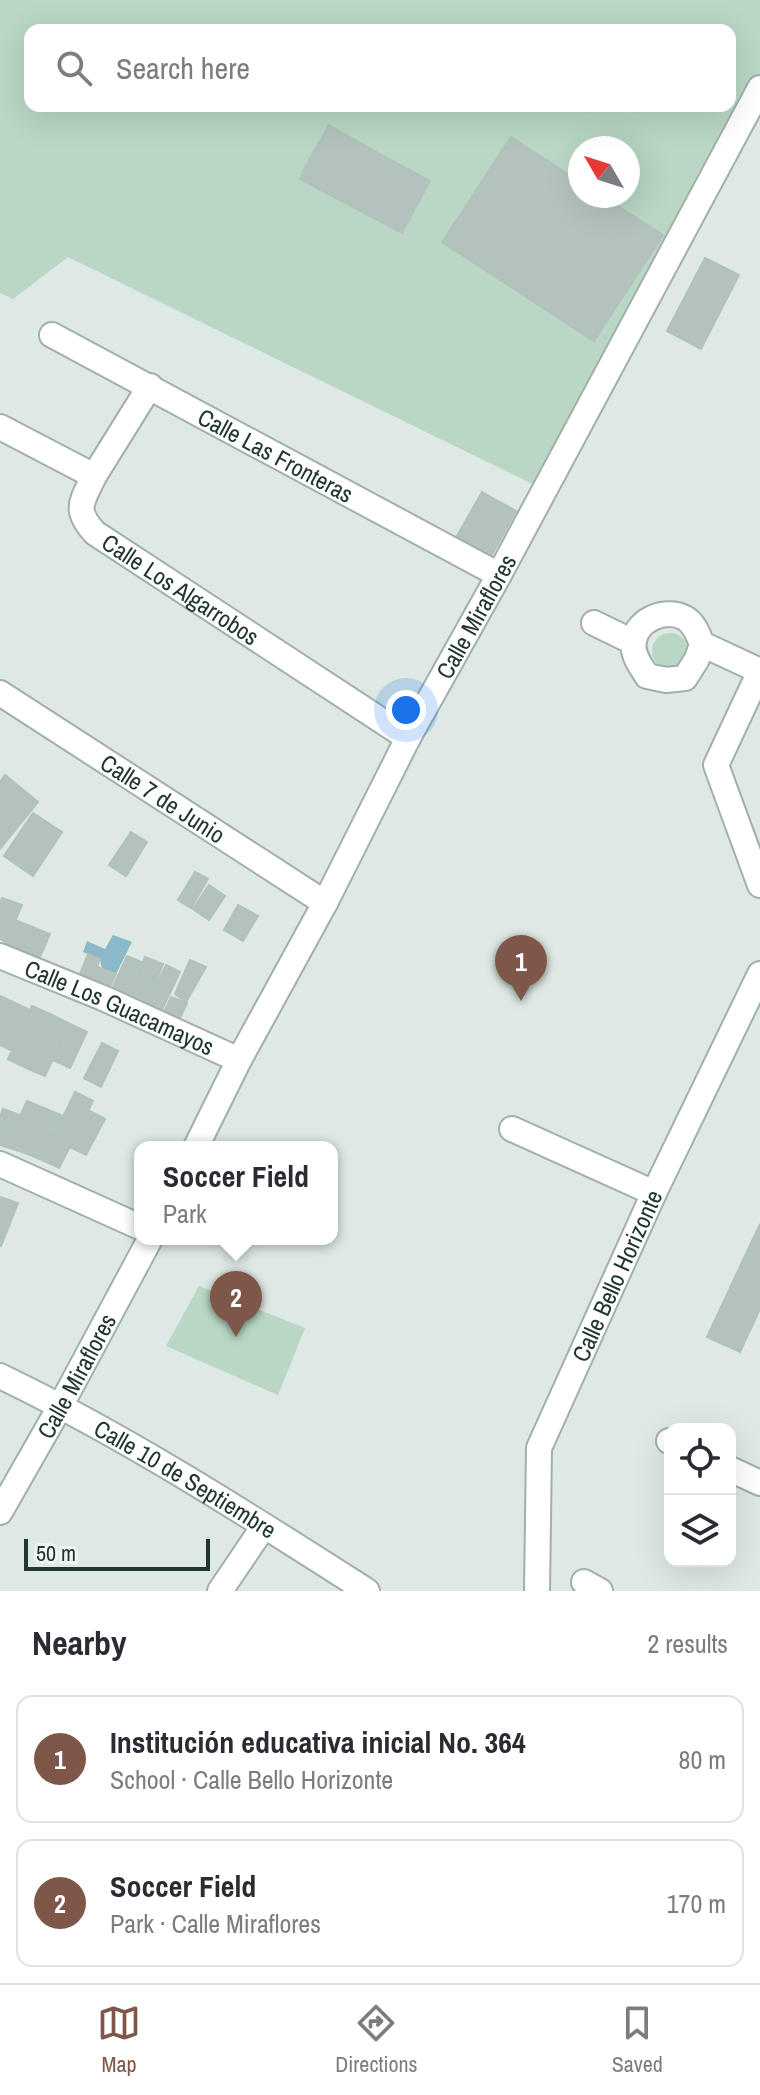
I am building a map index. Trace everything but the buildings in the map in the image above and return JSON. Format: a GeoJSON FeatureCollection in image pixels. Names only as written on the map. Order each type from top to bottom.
{"type":"FeatureCollection","features":[{"type":"Feature","properties":{"kind":"street","name":"Calle Miraflores"},"geometry":{"type":"LineString","coordinates":[[199,1141],[408,738],[760,88]]}},
{"type":"Feature","properties":{"kind":"street","name":"Calle Las Fronteras"},"geometry":{"type":"LineString","coordinates":[[52,335],[499,575]]}},
{"type":"Feature","properties":{"kind":"street"},"geometry":{"type":"LineString","coordinates":[[0,427],[94,476],[150,386]]}},
{"type":"Feature","properties":{"kind":"street","name":"Calle Los Algarrobos"},"geometry":{"type":"LineString","coordinates":[[94,476],[81,504],[83,519],[95,533],[408,738]]}},
{"type":"Feature","properties":{"kind":"street"},"geometry":{"type":"LineString","coordinates":[[669,615],[685,618],[696,629],[702,644],[685,678],[666,680],[647,676],[636,659],[633,642],[641,626],[653,617],[669,615]]}},
{"type":"Feature","properties":{"kind":"street"},"geometry":{"type":"LineString","coordinates":[[594,623],[633,642]]}},
{"type":"Feature","properties":{"kind":"street"},"geometry":{"type":"LineString","coordinates":[[702,644],[760,671],[716,765],[760,885]]}},
{"type":"Feature","properties":{"kind":"street","name":"Calle 7 de Junio"},"geometry":{"type":"LineString","coordinates":[[0,693],[325,903]]}},
{"type":"Feature","properties":{"kind":"street","name":"Calle Los Guacamayos"},"geometry":{"type":"LineString","coordinates":[[0,956],[103,998],[239,1060]]}},
{"type":"Feature","properties":{"kind":"street","name":"Calle Bello Horizonte"},"geometry":{"type":"LineString","coordinates":[[537,1591],[539,1448],[654,1193],[760,974]]}},
{"type":"Feature","properties":{"kind":"street"},"geometry":{"type":"LineString","coordinates":[[512,1129],[654,1193]]}},
{"type":"Feature","properties":{"kind":"street"},"geometry":{"type":"LineString","coordinates":[[0,1164],[134,1224]]}},
{"type":"Feature","properties":{"kind":"street","name":"Calle Miraflores"},"geometry":{"type":"LineString","coordinates":[[0,1512],[147,1245]]}},
{"type":"Feature","properties":{"kind":"street","name":"Calle 10 de Septiembre"},"geometry":{"type":"LineString","coordinates":[[0,1376],[61,1405],[367,1591]]}},
{"type":"Feature","properties":{"kind":"street"},"geometry":{"type":"LineString","coordinates":[[736,1472],[760,1483]]}},
{"type":"Feature","properties":{"kind":"street"},"geometry":{"type":"LineString","coordinates":[[220,1591],[264,1526]]}},
{"type":"Feature","properties":{"kind":"green space"},"geometry":{"type":"Polygon","coordinates":[[[0,0],[760,0],[760,96],[557,496],[68,257],[13,299],[0,293],[0,0]]]}},
{"type":"Feature","properties":{"kind":"green space"},"geometry":{"type":"Polygon","coordinates":[[[670,633],[683,638],[688,651],[683,664],[670,669],[657,664],[652,651],[657,638],[670,633]]]}},
{"type":"Feature","properties":{"kind":"green space"},"geometry":{"type":"Polygon","coordinates":[[[199,1286],[305,1328],[278,1395],[166,1346],[199,1286]]]}},
{"type":"Feature","properties":{"kind":"water"},"geometry":{"type":"Polygon","coordinates":[[[113,935],[132,942],[116,974],[102,969],[100,959],[83,952],[87,941],[105,949],[113,935]]]}},
{"type":"Feature","properties":{"kind":"place","name":"Institución educativa inicial No. 364"},"geometry":{"type":"Point","coordinates":[521,1001]}},
{"type":"Feature","properties":{"kind":"place","name":"Soccer Field"},"geometry":{"type":"Point","coordinates":[236,1337]}}]}
